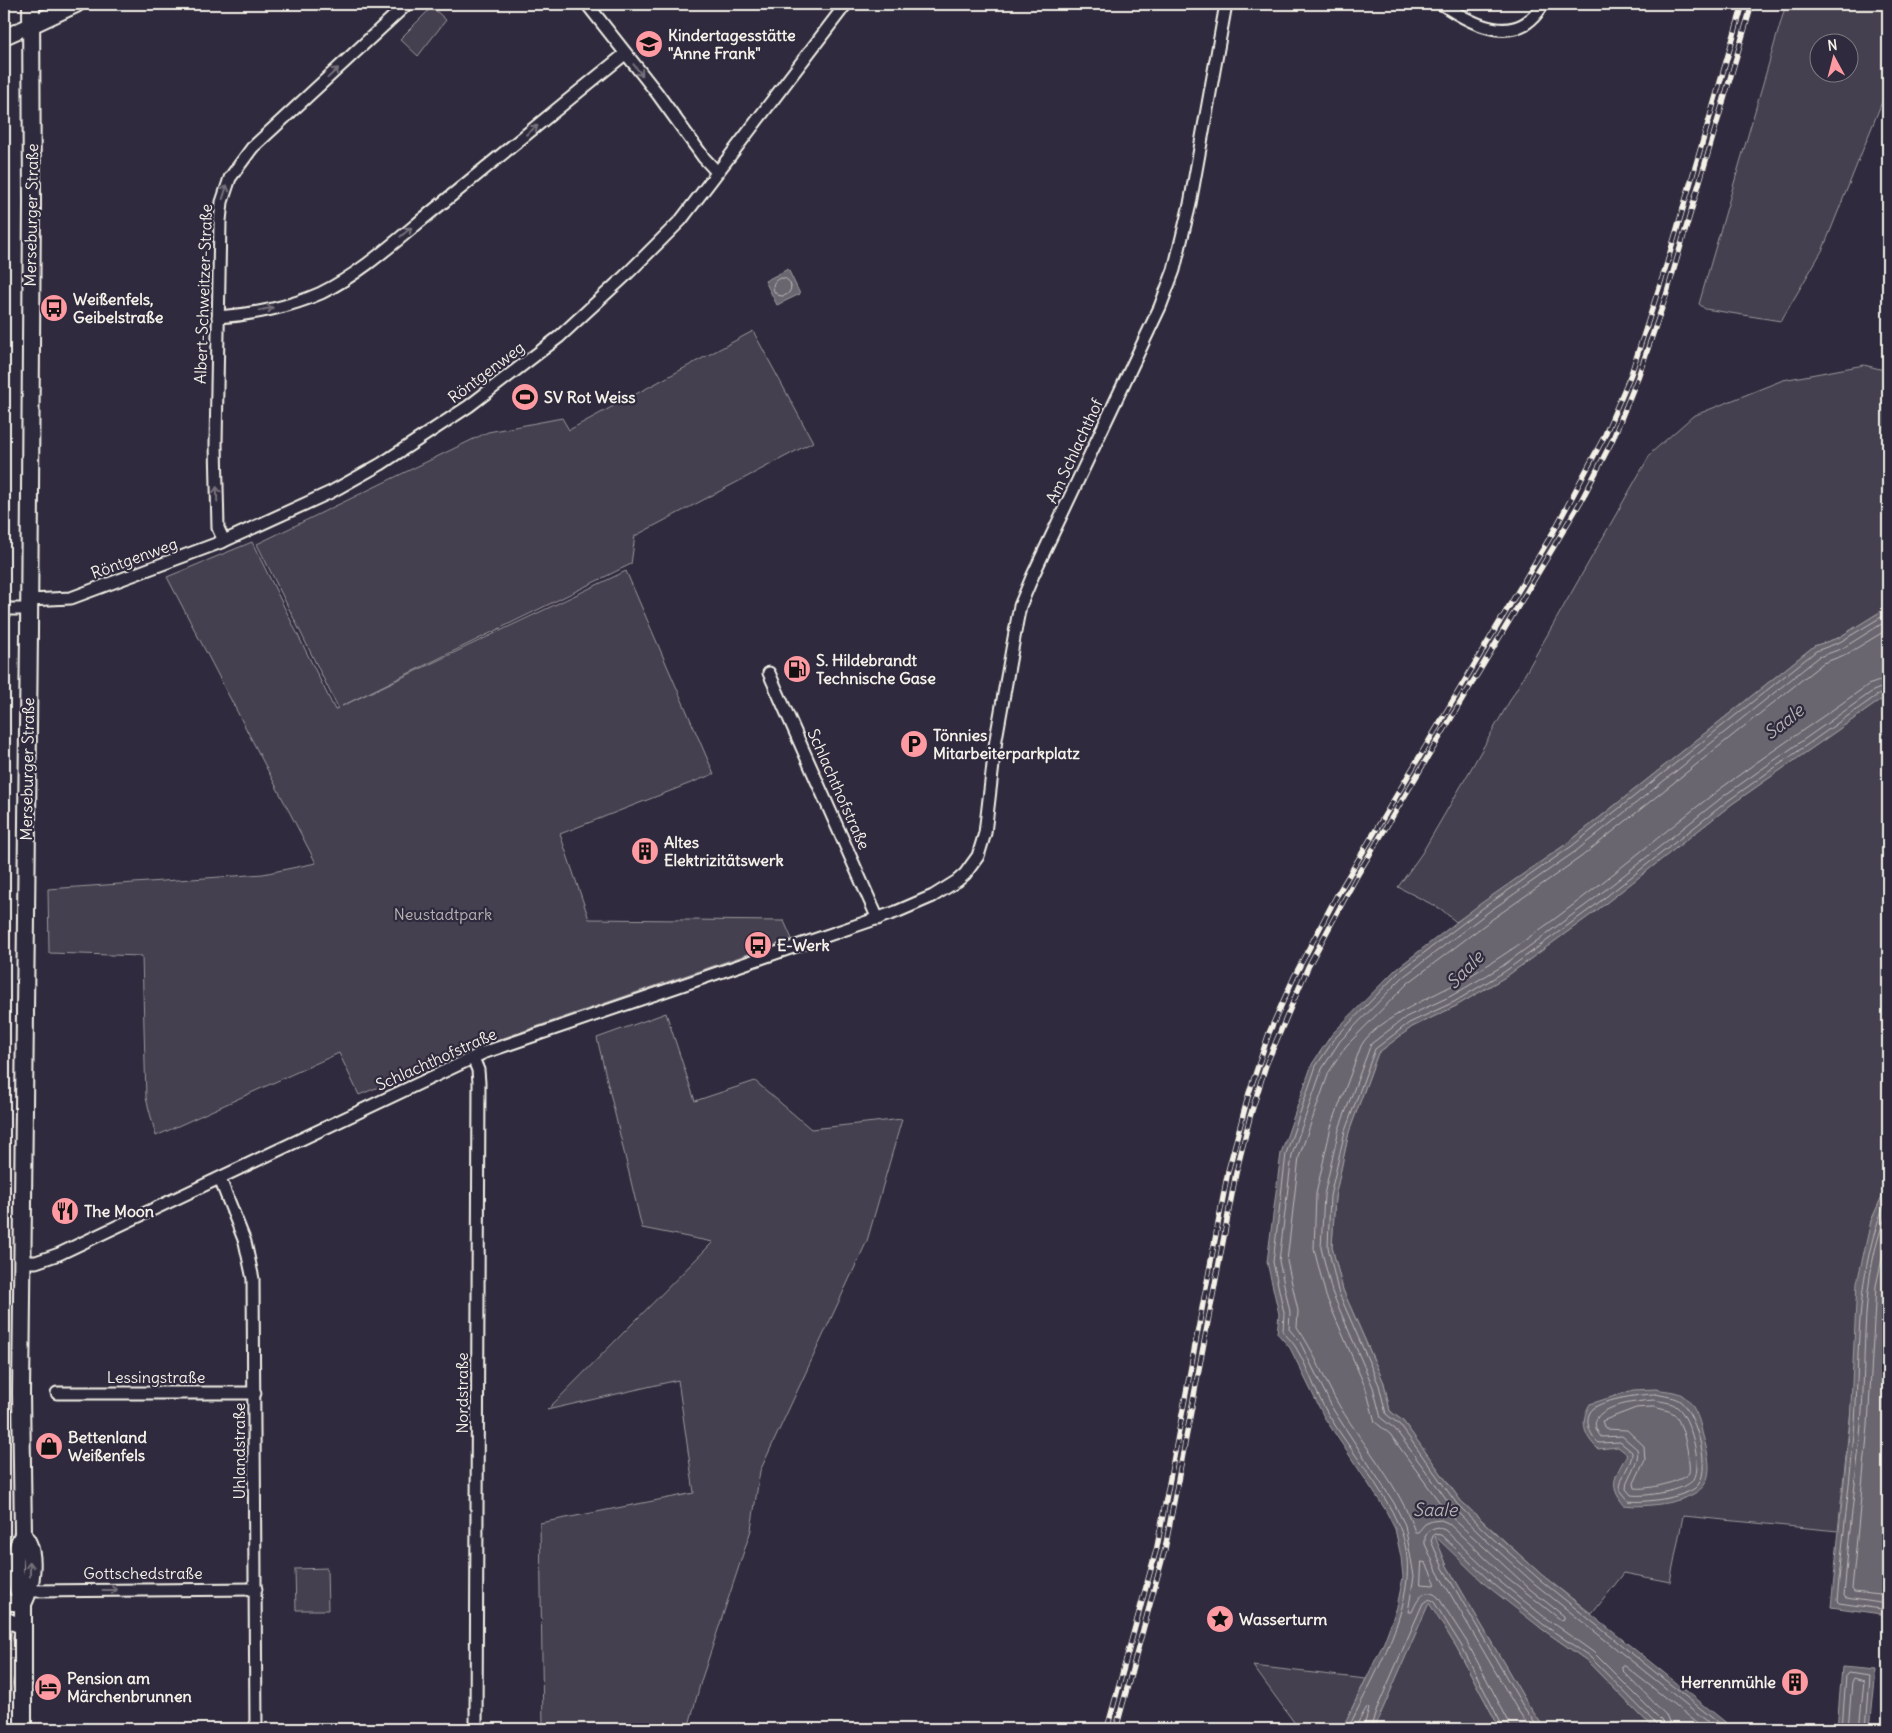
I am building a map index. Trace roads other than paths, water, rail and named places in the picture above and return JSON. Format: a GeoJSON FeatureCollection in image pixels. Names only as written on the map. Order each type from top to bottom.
{"type":"FeatureCollection","features":[{"type":"Feature","properties":{"kind":"main road","name":"Merseburger Straße"},"geometry":{"type":"LineString","coordinates":[[23,1729],[24,1627],[27,1597],[17,1590],[16,1563],[18,1543],[23,1535],[22,1262],[32,203],[31,4]]}},
{"type":"Feature","properties":{"kind":"main road"},"geometry":{"type":"LineString","coordinates":[[31,25],[76,4]]}},
{"type":"Feature","properties":{"kind":"street","name":"Albert-Schweitzer-Straße"},"geometry":{"type":"LineString","coordinates":[[224,541],[218,528],[217,500],[218,317],[220,221],[222,202],[230,178],[252,148],[407,4]]}},
{"type":"Feature","properties":{"kind":"street"},"geometry":{"type":"LineString","coordinates":[[587,4],[657,93],[704,158],[717,172]]}},
{"type":"Feature","properties":{"kind":"street","name":"Röntgenweg"},"geometry":{"type":"LineString","coordinates":[[4,609],[71,598],[224,541],[331,492],[381,464],[469,406],[559,337],[625,276],[680,220],[846,4]]}},
{"type":"Feature","properties":{"kind":"street","name":"Am Schlachthof"},"geometry":{"type":"LineString","coordinates":[[933,896],[965,874],[982,847],[996,739],[1020,606],[1160,307],[1174,270],[1190,204],[1226,4]]}},
{"type":"Feature","properties":{"kind":"street"},"geometry":{"type":"LineString","coordinates":[[1442,4],[1456,14],[1487,28],[1504,30],[1517,29],[1526,24],[1543,4]]}},
{"type":"Feature","properties":{"kind":"street"},"geometry":{"type":"LineString","coordinates":[[4,37],[31,25]]}},
{"type":"Feature","properties":{"kind":"street"},"geometry":{"type":"LineString","coordinates":[[218,317],[234,316],[298,302],[341,282],[406,233],[625,54]]}},
{"type":"Feature","properties":{"kind":"street","name":"Schlachthofstraße"},"geometry":{"type":"LineString","coordinates":[[769,673],[878,919]]}},
{"type":"Feature","properties":{"kind":"street","name":"Schlachthofstraße"},"geometry":{"type":"LineString","coordinates":[[22,1262],[36,1262],[59,1254],[473,1058],[878,919],[933,896]]}},
{"type":"Feature","properties":{"kind":"street","name":"Nordstraße"},"geometry":{"type":"LineString","coordinates":[[473,1058],[478,1070],[480,1083],[476,1729]]}},
{"type":"Feature","properties":{"kind":"street","name":"Uhlandstraße"},"geometry":{"type":"LineString","coordinates":[[220,1179],[245,1242],[253,1279],[256,1729]]}},
{"type":"Feature","properties":{"kind":"street","name":"Lessingstraße"},"geometry":{"type":"LineString","coordinates":[[57,1393],[255,1393]]}},
{"type":"Feature","properties":{"kind":"street","name":"Gottschedstraße"},"geometry":{"type":"LineString","coordinates":[[27,1597],[256,1589]]}},
{"type":"Feature","properties":{"kind":"street"},"geometry":{"type":"LineString","coordinates":[[4,1602],[27,1597]]}},
{"type":"Feature","properties":{"kind":"street"},"geometry":{"type":"LineString","coordinates":[[4,1619],[24,1627]]}},
{"type":"Feature","properties":{"kind":"water"},"geometry":{"type":"Polygon","coordinates":[[[788,269],[800,294],[777,305],[765,281],[788,269]]]}},
{"type":"Feature","properties":{"kind":"water","name":"Saale"},"geometry":{"type":"Polygon","coordinates":[[[1888,607],[1888,695],[1732,804],[1596,911],[1507,976],[1456,1006],[1412,1027],[1378,1053],[1349,1132],[1335,1197],[1332,1247],[1343,1290],[1384,1383],[1390,1411],[1403,1421],[1461,1501],[1494,1532],[1542,1575],[1734,1729],[1654,1729],[1586,1660],[1542,1629],[1486,1585],[1435,1536],[1447,1566],[1527,1703],[1545,1729],[1500,1729],[1457,1648],[1429,1603],[1374,1729],[1342,1729],[1384,1642],[1397,1607],[1403,1577],[1395,1529],[1385,1509],[1324,1417],[1290,1348],[1277,1333],[1279,1314],[1267,1262],[1281,1153],[1312,1064],[1332,1034],[1396,969],[1480,904],[1569,842],[1814,646],[1838,638],[1888,607]]]}},
{"type":"Feature","properties":{"kind":"water"},"geometry":{"type":"Polygon","coordinates":[[[1888,1183],[1888,1615],[1831,1607],[1850,1424],[1857,1283],[1871,1221],[1888,1183]]]}},
{"type":"Feature","properties":{"kind":"water"},"geometry":{"type":"Polygon","coordinates":[[[1656,1389],[1673,1392],[1686,1398],[1696,1412],[1707,1450],[1708,1476],[1700,1489],[1692,1495],[1681,1499],[1656,1505],[1624,1505],[1616,1491],[1615,1480],[1627,1454],[1618,1447],[1598,1449],[1586,1433],[1585,1416],[1590,1404],[1633,1390],[1656,1389]]]}},
{"type":"Feature","properties":{"kind":"water"},"geometry":{"type":"Polygon","coordinates":[[[1842,1667],[1876,1670],[1870,1729],[1837,1729],[1842,1667]]]}},
{"type":"Feature","properties":{"kind":"railway"},"geometry":{"type":"LineString","coordinates":[[1107,1729],[1157,1547],[1228,1171],[1249,1093],[1269,1033],[1294,977],[1336,897],[1555,529],[1604,437],[1631,374],[1667,263],[1743,4]]}},
{"type":"Feature","properties":{"kind":"railway"},"geometry":{"type":"LineString","coordinates":[[1116,1729],[1165,1549],[1236,1173],[1266,1065],[1308,967],[1358,874],[1581,501],[1612,441],[1638,377],[1666,296],[1752,4]]}},
{"type":"Feature","properties":{"kind":"place","name":"Kindertagesstätte \"Anne Frank\""},"geometry":{"type":"Point","coordinates":[649,44]}},
{"type":"Feature","properties":{"kind":"place","name":"Weißenfels, Geibelstraße"},"geometry":{"type":"Point","coordinates":[54,308]}},
{"type":"Feature","properties":{"kind":"place","name":"SV Rot Weiss"},"geometry":{"type":"Point","coordinates":[525,397]}},
{"type":"Feature","properties":{"kind":"place","name":"S. Hildebrandt Technische Gase"},"geometry":{"type":"Point","coordinates":[797,669]}},
{"type":"Feature","properties":{"kind":"place","name":"Tönnies Mitarbeiterparkplatz"},"geometry":{"type":"Point","coordinates":[914,744]}},
{"type":"Feature","properties":{"kind":"place","name":"Altes Elektrizitätswerk"},"geometry":{"type":"Point","coordinates":[645,851]}},
{"type":"Feature","properties":{"kind":"place","name":"E-Werk"},"geometry":{"type":"Point","coordinates":[758,945]}},
{"type":"Feature","properties":{"kind":"place","name":"The Moon"},"geometry":{"type":"Point","coordinates":[65,1211]}},
{"type":"Feature","properties":{"kind":"place","name":"Bettenland Weißenfels"},"geometry":{"type":"Point","coordinates":[49,1446]}},
{"type":"Feature","properties":{"kind":"place","name":"Wasserturm"},"geometry":{"type":"Point","coordinates":[1220,1619]}},
{"type":"Feature","properties":{"kind":"place","name":"Herrenmühle"},"geometry":{"type":"Point","coordinates":[1795,1682]}},
{"type":"Feature","properties":{"kind":"place","name":"Pension am Märchenbrunnen"},"geometry":{"type":"Point","coordinates":[48,1687]}},
{"type":"Feature","properties":{"kind":"park label","name":"Neustadtpark"},"geometry":{"type":"Point","coordinates":[443,914]}}]}
